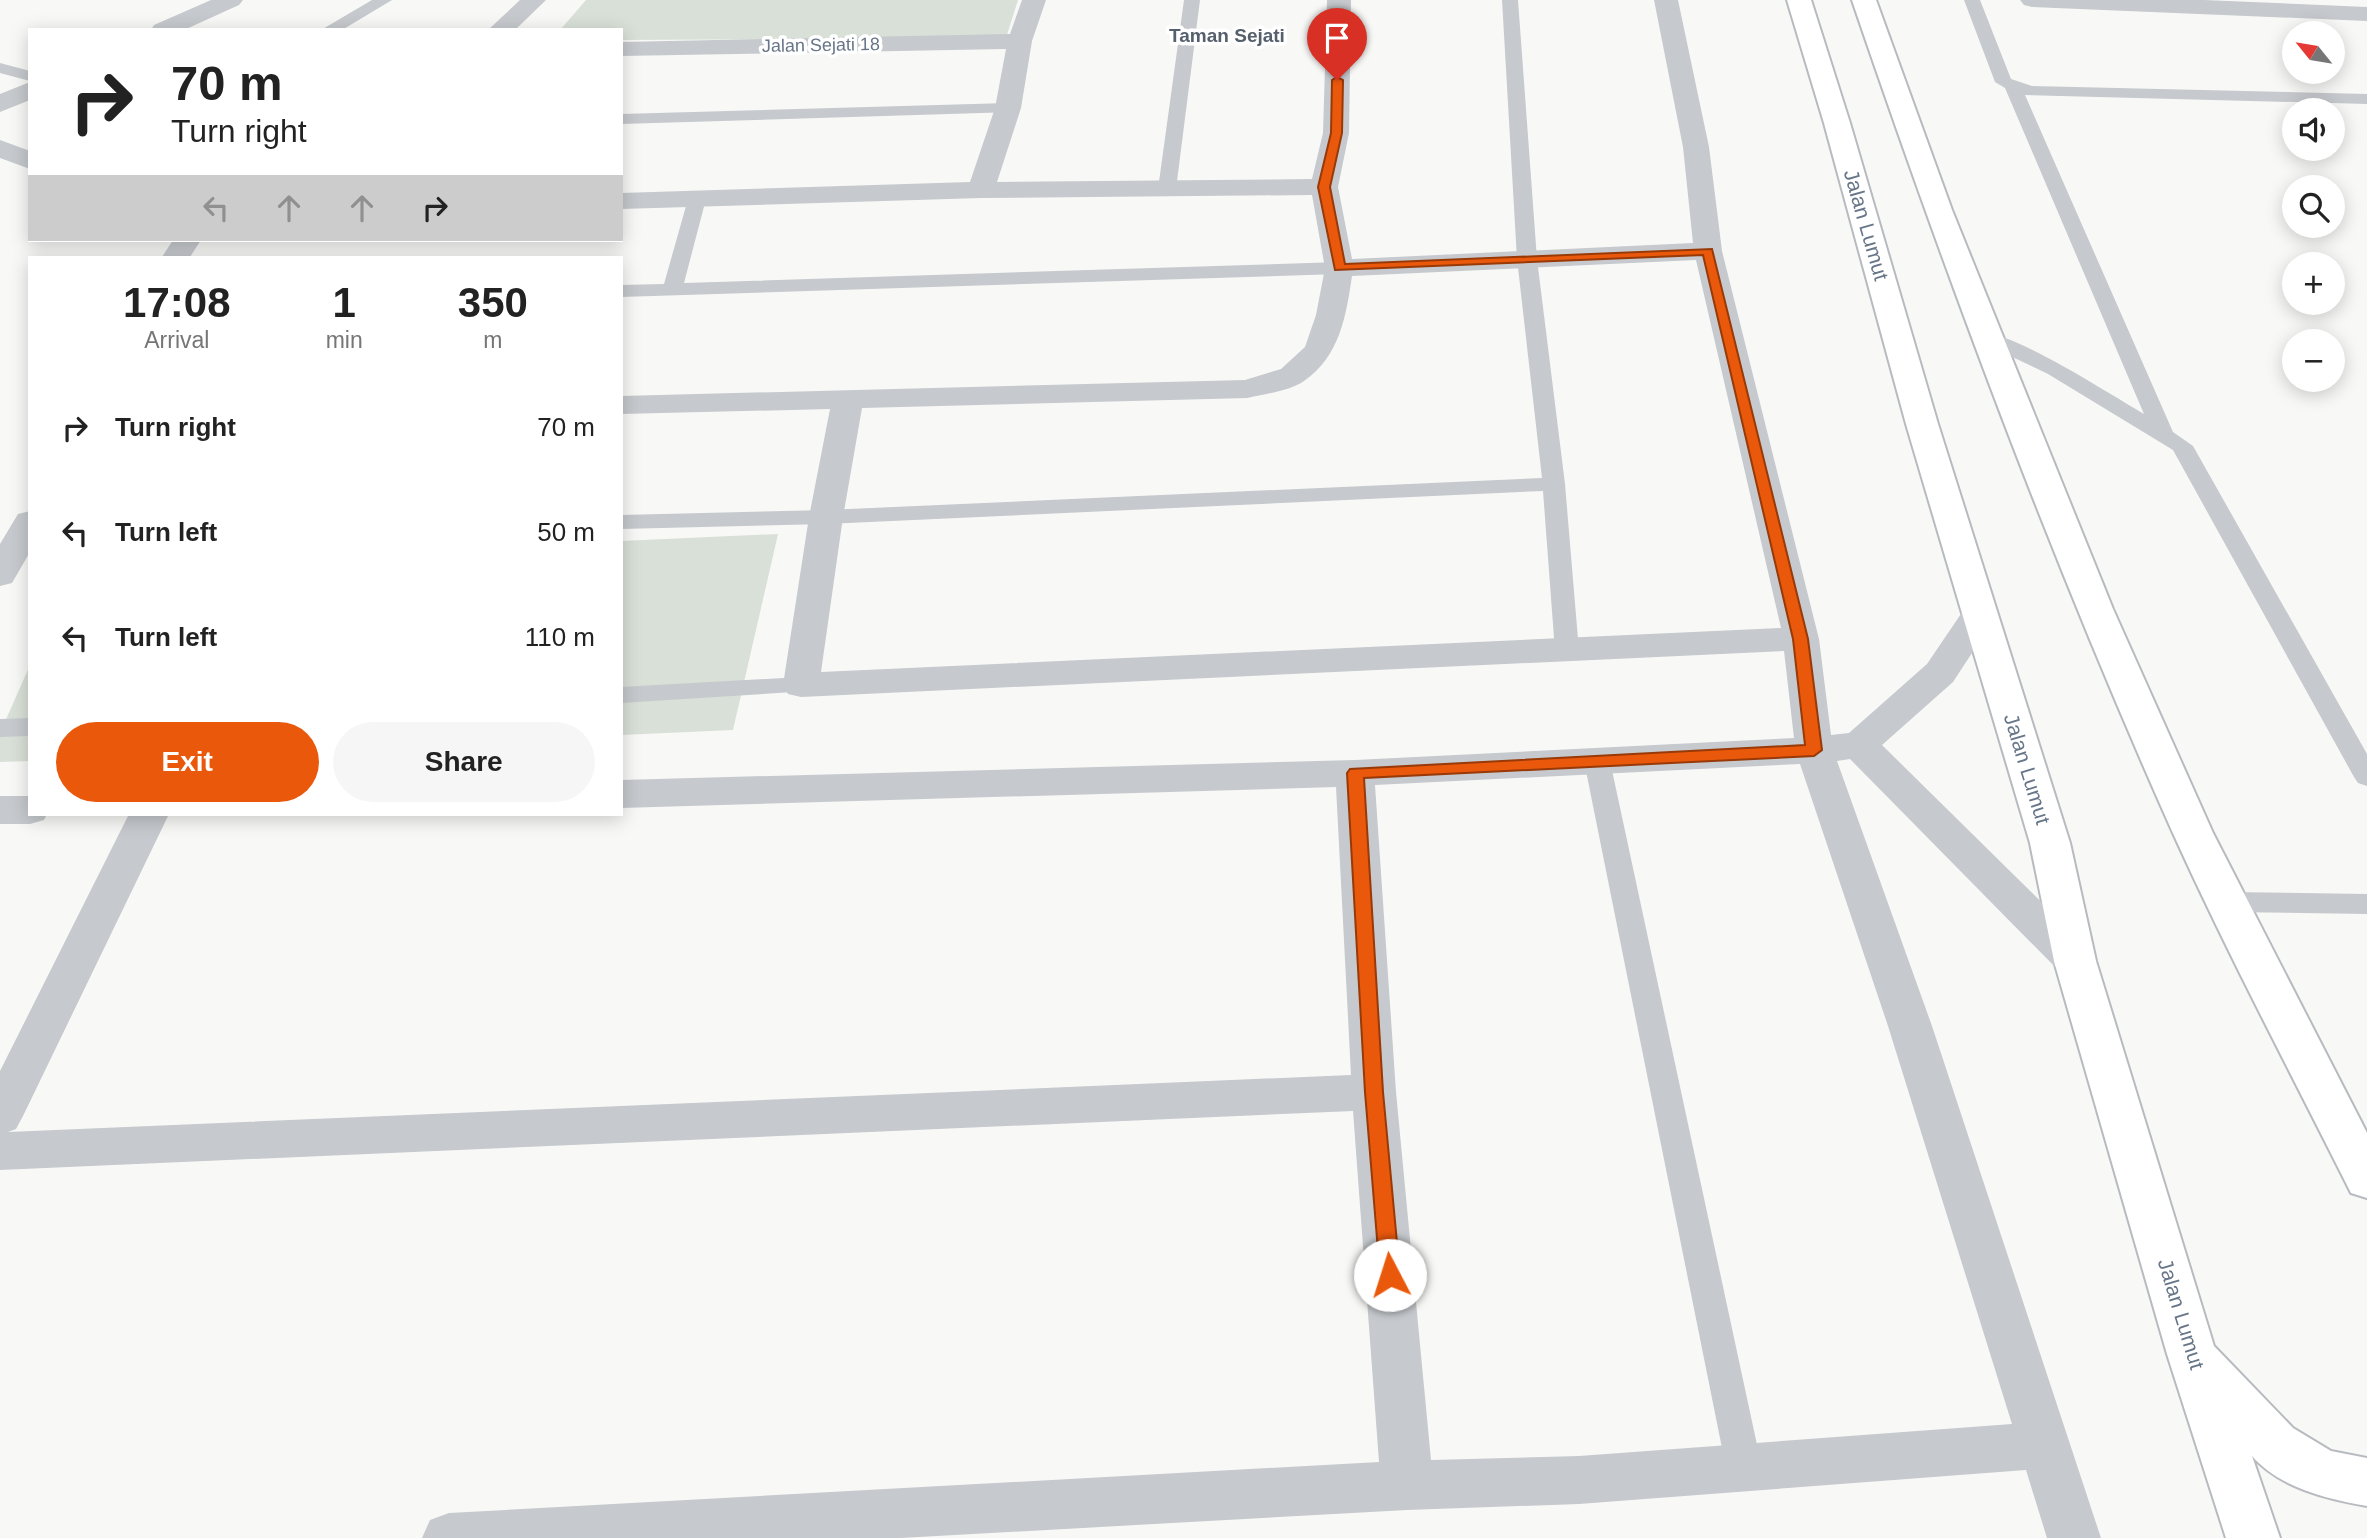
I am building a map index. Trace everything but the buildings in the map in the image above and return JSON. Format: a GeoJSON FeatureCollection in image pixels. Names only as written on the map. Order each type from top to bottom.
{"type":"FeatureCollection","features":[{"type":"Feature","properties":{"kind":"main road","name":"Jalan Lumut"},"geometry":{"type":"LineString","coordinates":[[1799,0],[2050,843],[2075,961],[2192,1354],[2253,1538]]}},
{"type":"Feature","properties":{"kind":"main road"},"geometry":{"type":"LineString","coordinates":[[1864,0],[1938,211],[2095,609],[2193,833],[2367,1179]]}},
{"type":"Feature","properties":{"kind":"main road"},"geometry":{"type":"LineString","coordinates":[[2192,1354],[2275,1445],[2322,1474],[2367,1482]]}},
{"type":"Feature","properties":{"kind":"street"},"geometry":{"type":"LineString","coordinates":[[167,0],[206,10]]}},
{"type":"Feature","properties":{"kind":"street"},"geometry":{"type":"LineString","coordinates":[[167,28],[231,0]]}},
{"type":"Feature","properties":{"kind":"street"},"geometry":{"type":"LineString","coordinates":[[502,28],[534,0]]}},
{"type":"Feature","properties":{"kind":"street"},"geometry":{"type":"LineString","coordinates":[[981,190],[1008,108],[1020,41],[1034,0]]}},
{"type":"Feature","properties":{"kind":"street"},"geometry":{"type":"LineString","coordinates":[[623,405],[1247,389],[1292,376],[1318,350],[1331,314],[1339,268],[1324,187],[1336,133],[1339,0]]}},
{"type":"Feature","properties":{"kind":"street"},"geometry":{"type":"LineString","coordinates":[[1666,0],[1696,147],[1708,251],[1801,639],[1814,750],[1910,1026],[2074,1538]]}},
{"type":"Feature","properties":{"kind":"street"},"geometry":{"type":"LineString","coordinates":[[2032,0],[2367,14]]}},
{"type":"Feature","properties":{"kind":"street","name":"Jalan Sejati 18"},"geometry":{"type":"LineString","coordinates":[[623,49],[1020,41]]}},
{"type":"Feature","properties":{"kind":"street"},"geometry":{"type":"LineString","coordinates":[[0,104],[28,91]]}},
{"type":"Feature","properties":{"kind":"street"},"geometry":{"type":"LineString","coordinates":[[0,148],[28,160]]}},
{"type":"Feature","properties":{"kind":"street"},"geometry":{"type":"LineString","coordinates":[[623,201],[981,190],[1324,187]]}},
{"type":"Feature","properties":{"kind":"street"},"geometry":{"type":"LineString","coordinates":[[1339,268],[1708,251]]}},
{"type":"Feature","properties":{"kind":"street"},"geometry":{"type":"LineString","coordinates":[[848,398],[826,517],[801,685],[1801,639]]}},
{"type":"Feature","properties":{"kind":"street"},"geometry":{"type":"LineString","coordinates":[[0,575],[26,533]]}},
{"type":"Feature","properties":{"kind":"street"},"geometry":{"type":"LineString","coordinates":[[623,794],[1355,773],[1814,750],[1859,745],[1940,673],[1980,613]]}},
{"type":"Feature","properties":{"kind":"street"},"geometry":{"type":"LineString","coordinates":[[1859,745],[2075,961]]}},
{"type":"Feature","properties":{"kind":"street"},"geometry":{"type":"LineString","coordinates":[[1355,773],[1374,1092],[1407,1485]]}},
{"type":"Feature","properties":{"kind":"street"},"geometry":{"type":"LineString","coordinates":[[0,810],[28,810]]}},
{"type":"Feature","properties":{"kind":"street"},"geometry":{"type":"LineString","coordinates":[[0,1116],[148,816]]}},
{"type":"Feature","properties":{"kind":"street"},"geometry":{"type":"LineString","coordinates":[[0,1151],[1374,1092]]}},
{"type":"Feature","properties":{"kind":"street"},"geometry":{"type":"LineString","coordinates":[[449,1538],[1407,1485],[1580,1480],[2045,1445]]}},
{"type":"Feature","properties":{"kind":"lane"},"geometry":{"type":"LineString","coordinates":[[333,28],[384,0]]}},
{"type":"Feature","properties":{"kind":"lane"},"geometry":{"type":"LineString","coordinates":[[1167,189],[1192,0]]}},
{"type":"Feature","properties":{"kind":"lane"},"geometry":{"type":"LineString","coordinates":[[1510,0],[1527,259],[1554,484],[1567,650]]}},
{"type":"Feature","properties":{"kind":"lane"},"geometry":{"type":"LineString","coordinates":[[1972,0],[2004,82],[2013,87],[2030,91],[2367,99]]}},
{"type":"Feature","properties":{"kind":"lane"},"geometry":{"type":"LineString","coordinates":[[0,68],[28,75]]}},
{"type":"Feature","properties":{"kind":"lane"},"geometry":{"type":"LineString","coordinates":[[2013,87],[2164,435]]}},
{"type":"Feature","properties":{"kind":"lane"},"geometry":{"type":"LineString","coordinates":[[623,118],[1008,108]]}},
{"type":"Feature","properties":{"kind":"lane"},"geometry":{"type":"LineString","coordinates":[[672,289],[697,200]]}},
{"type":"Feature","properties":{"kind":"lane"},"geometry":{"type":"LineString","coordinates":[[623,290],[1339,268]]}},
{"type":"Feature","properties":{"kind":"lane"},"geometry":{"type":"LineString","coordinates":[[1988,338],[2055,370],[2182,446],[2367,777]]}},
{"type":"Feature","properties":{"kind":"lane"},"geometry":{"type":"LineString","coordinates":[[623,523],[826,517],[1554,484]]}},
{"type":"Feature","properties":{"kind":"lane"},"geometry":{"type":"LineString","coordinates":[[623,695],[801,685]]}},
{"type":"Feature","properties":{"kind":"lane"},"geometry":{"type":"LineString","coordinates":[[0,729],[28,727]]}},
{"type":"Feature","properties":{"kind":"lane"},"geometry":{"type":"LineString","coordinates":[[1597,761],[1744,1468]]}},
{"type":"Feature","properties":{"kind":"lane"},"geometry":{"type":"LineString","coordinates":[[2228,902],[2367,904]]}},
{"type":"Feature","properties":{"kind":"shaded area"},"geometry":{"type":"Polygon","coordinates":[[[586,0],[1018,0],[1006,38],[623,40],[623,28],[562,28],[586,0]]]}},
{"type":"Feature","properties":{"kind":"shaded area"},"geometry":{"type":"Polygon","coordinates":[[[778,534],[733,730],[623,735],[623,541],[778,534]]]}},
{"type":"Feature","properties":{"kind":"shaded area"},"geometry":{"type":"Polygon","coordinates":[[[28,670],[28,761],[0,762],[0,733],[28,670]]]}},
{"type":"Feature","properties":{"kind":"district","name":"Taman Sejati"},"geometry":{"type":"Point","coordinates":[1227,35]}},
{"type":"Feature","properties":{"kind":"route"},"geometry":{"type":"LineString","coordinates":[[1337,80],[1336,133],[1324,187],[1339,268],[1708,251],[1801,639],[1814,750],[1355,773],[1374,1092],[1390,1275]]}}]}
